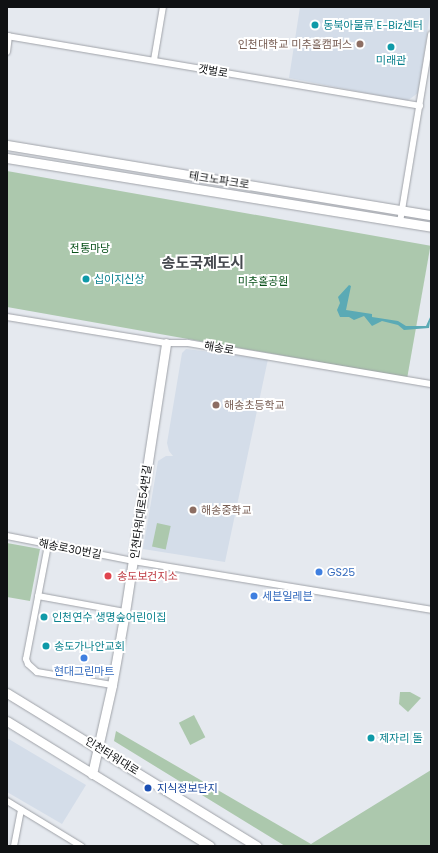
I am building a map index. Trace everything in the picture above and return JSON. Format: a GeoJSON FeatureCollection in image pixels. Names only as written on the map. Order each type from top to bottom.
{"type":"FeatureCollection","features":[{"type":"Feature","properties":{"kind":"street"},"geometry":{"type":"LineString","coordinates":[[154,60],[163,7]]}},
{"type":"Feature","properties":{"kind":"street"},"geometry":{"type":"LineString","coordinates":[[400,222],[431,35]]}},
{"type":"Feature","properties":{"kind":"street"},"geometry":{"type":"LineString","coordinates":[[7,52],[8,36]]}},
{"type":"Feature","properties":{"kind":"street","name":"갯벌로"},"geometry":{"type":"LineString","coordinates":[[8,36],[420,106]]}},
{"type":"Feature","properties":{"kind":"street","name":"테크노파크로"},"geometry":{"type":"LineString","coordinates":[[7,146],[431,215]]}},
{"type":"Feature","properties":{"kind":"street","name":"테크노파크로"},"geometry":{"type":"LineString","coordinates":[[7,158],[431,227]]}},
{"type":"Feature","properties":{"kind":"street","name":"해송로"},"geometry":{"type":"LineString","coordinates":[[7,317],[166,343],[188,343],[431,384]]}},
{"type":"Feature","properties":{"kind":"street","name":"인천타워대로54번길"},"geometry":{"type":"LineString","coordinates":[[92,774],[112,685],[134,561],[166,343]]}},
{"type":"Feature","properties":{"kind":"street","name":"해송로30번길"},"geometry":{"type":"LineString","coordinates":[[7,536],[134,561]]}},
{"type":"Feature","properties":{"kind":"street"},"geometry":{"type":"LineString","coordinates":[[48,545],[26,660],[30,668],[37,672],[112,685]]}},
{"type":"Feature","properties":{"kind":"street"},"geometry":{"type":"LineString","coordinates":[[134,561],[431,610]]}},
{"type":"Feature","properties":{"kind":"street"},"geometry":{"type":"LineString","coordinates":[[38,596],[125,612]]}},
{"type":"Feature","properties":{"kind":"street","name":"인천타워대로"},"geometry":{"type":"LineString","coordinates":[[7,693],[98,747],[257,846]]}},
{"type":"Feature","properties":{"kind":"street"},"geometry":{"type":"LineString","coordinates":[[7,721],[210,846]]}},
{"type":"Feature","properties":{"kind":"street"},"geometry":{"type":"LineString","coordinates":[[7,801],[81,846]]}},
{"type":"Feature","properties":{"kind":"street"},"geometry":{"type":"LineString","coordinates":[[14,846],[21,810]]}},
{"type":"Feature","properties":{"kind":"shaded area","name":"인천대학교 미추홀캠퍼스"},"geometry":{"type":"Polygon","coordinates":[[[300,7],[431,7],[418,93],[407,101],[289,78],[300,7]]]}},
{"type":"Feature","properties":{"kind":"shaded area"},"geometry":{"type":"Polygon","coordinates":[[[186,349],[268,359],[225,562],[143,549],[158,461],[166,456],[173,456],[169,451],[167,443],[182,353],[186,349]]]}},
{"type":"Feature","properties":{"kind":"shaded area"},"geometry":{"type":"Polygon","coordinates":[[[7,738],[86,785],[62,824],[7,792],[7,738]]]}},
{"type":"Feature","properties":{"kind":"green space","name":"미추홀공원"},"geometry":{"type":"Polygon","coordinates":[[[7,171],[430,246],[407,378],[7,307],[7,171]]]}},
{"type":"Feature","properties":{"kind":"green space"},"geometry":{"type":"Polygon","coordinates":[[[157,523],[171,526],[166,549],[152,546],[157,523]]]}},
{"type":"Feature","properties":{"kind":"green space"},"geometry":{"type":"Polygon","coordinates":[[[7,543],[40,549],[30,601],[7,597],[7,543]]]}},
{"type":"Feature","properties":{"kind":"green space"},"geometry":{"type":"Polygon","coordinates":[[[400,692],[410,692],[421,698],[408,712],[399,704],[400,692]]]}},
{"type":"Feature","properties":{"kind":"green space"},"geometry":{"type":"Polygon","coordinates":[[[194,715],[205,737],[190,745],[179,723],[194,715]]]}},
{"type":"Feature","properties":{"kind":"green space"},"geometry":{"type":"Polygon","coordinates":[[[116,731],[311,844],[431,770],[431,846],[285,846],[114,741],[116,731]]]}},
{"type":"Feature","properties":{"kind":"water"},"geometry":{"type":"Polygon","coordinates":[[[349,285],[351,286],[346,310],[372,314],[372,317],[398,321],[406,326],[426,326],[431,315],[429,328],[404,330],[398,325],[382,321],[372,326],[364,316],[354,320],[349,317],[340,317],[337,310],[340,303],[338,297],[349,285]]]}},
{"type":"Feature","properties":{"kind":"place","name":"동북아물류 E-Biz센터"},"geometry":{"type":"Point","coordinates":[315,25]}},
{"type":"Feature","properties":{"kind":"place","name":"인천대학교 미추홀캠퍼스"},"geometry":{"type":"Point","coordinates":[360,44]}},
{"type":"Feature","properties":{"kind":"place","name":"미래관"},"geometry":{"type":"Point","coordinates":[391,47]}},
{"type":"Feature","properties":{"kind":"place","name":"십이지신상"},"geometry":{"type":"Point","coordinates":[86,279]}},
{"type":"Feature","properties":{"kind":"place","name":"해송초등학교"},"geometry":{"type":"Point","coordinates":[216,405]}},
{"type":"Feature","properties":{"kind":"place","name":"해송중학교"},"geometry":{"type":"Point","coordinates":[193,510]}},
{"type":"Feature","properties":{"kind":"place","name":"GS25"},"geometry":{"type":"Point","coordinates":[319,572]}},
{"type":"Feature","properties":{"kind":"place","name":"송도보건지소"},"geometry":{"type":"Point","coordinates":[108,576]}},
{"type":"Feature","properties":{"kind":"place","name":"세븐일레븐"},"geometry":{"type":"Point","coordinates":[254,596]}},
{"type":"Feature","properties":{"kind":"place","name":"인천연수 생명숲어린이집"},"geometry":{"type":"Point","coordinates":[44,617]}},
{"type":"Feature","properties":{"kind":"place","name":"송도가나안교회"},"geometry":{"type":"Point","coordinates":[46,646]}},
{"type":"Feature","properties":{"kind":"place","name":"현대그린마트"},"geometry":{"type":"Point","coordinates":[84,658]}},
{"type":"Feature","properties":{"kind":"place","name":"제자리 돌"},"geometry":{"type":"Point","coordinates":[371,738]}},
{"type":"Feature","properties":{"kind":"place","name":"지식정보단지"},"geometry":{"type":"Point","coordinates":[148,788]}},
{"type":"Feature","properties":{"kind":"district","name":"송도국제도시"},"geometry":{"type":"Point","coordinates":[203,263]}},
{"type":"Feature","properties":{"kind":"park label","name":"전통마당"},"geometry":{"type":"Point","coordinates":[90,248]}}]}
